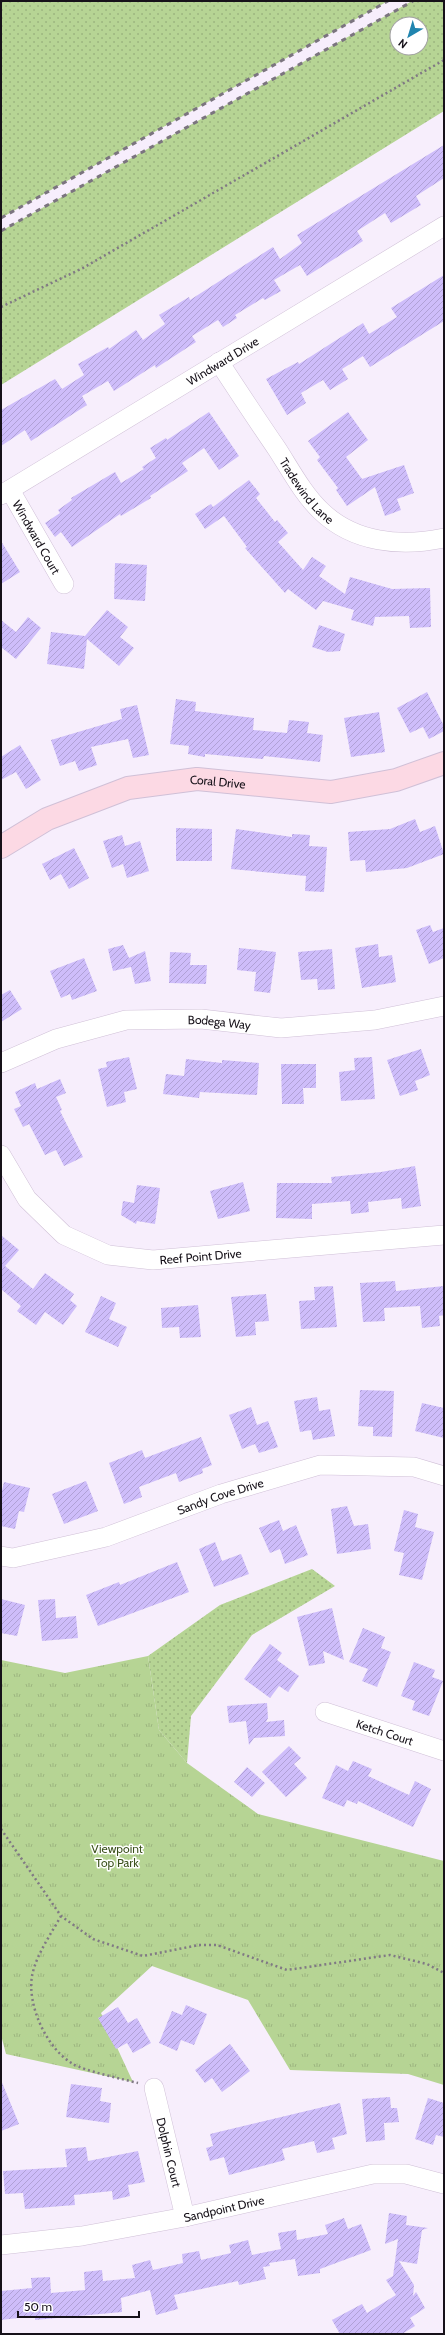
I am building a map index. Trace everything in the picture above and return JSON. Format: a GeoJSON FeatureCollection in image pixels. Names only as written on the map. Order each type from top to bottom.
{"type":"FeatureCollection","features":[{"type":"Feature","properties":{"kind":"street","name":"Windward Drive"},"geometry":{"type":"LineString","coordinates":[[6,493],[444,226]]}},
{"type":"Feature","properties":{"kind":"street","name":"Tradewind Lane"},"geometry":{"type":"LineString","coordinates":[[219,362],[299,483],[321,511],[348,530],[380,542],[421,543],[444,538]]}},
{"type":"Feature","properties":{"kind":"street","name":"Windward Court"},"geometry":{"type":"LineString","coordinates":[[6,493],[64,584]]}},
{"type":"Feature","properties":{"kind":"street","name":"Coral Drive"},"geometry":{"type":"LineString","coordinates":[[1,847],[47,819],[128,788],[197,780],[331,792],[396,780],[444,763]]}},
{"type":"Feature","properties":{"kind":"street","name":"Bodega Way"},"geometry":{"type":"LineString","coordinates":[[1,1063],[56,1039],[126,1020],[201,1019],[281,1028],[375,1020],[444,1006]]}},
{"type":"Feature","properties":{"kind":"street","name":"Reef Point Drive"},"geometry":{"type":"LineString","coordinates":[[1,1155],[27,1199],[64,1235],[108,1255],[153,1260],[444,1234]]}},
{"type":"Feature","properties":{"kind":"street","name":"Sandy Cove Drive"},"geometry":{"type":"LineString","coordinates":[[1,1556],[14,1558],[106,1538],[221,1494],[320,1465],[414,1467],[444,1476]]}},
{"type":"Feature","properties":{"kind":"street","name":"Ketch Court"},"geometry":{"type":"LineString","coordinates":[[325,1712],[444,1751]]}},
{"type":"Feature","properties":{"kind":"street","name":"Dolphin Court"},"geometry":{"type":"LineString","coordinates":[[154,2088],[185,2217]]}},
{"type":"Feature","properties":{"kind":"street","name":"Sandpoint Drive"},"geometry":{"type":"LineString","coordinates":[[1,2246],[82,2236],[185,2217],[373,2174],[406,2174],[444,2184]]}},
{"type":"Feature","properties":{"kind":"path"},"geometry":{"type":"LineString","coordinates":[[1,307],[83,268],[444,60]]}},
{"type":"Feature","properties":{"kind":"path"},"geometry":{"type":"LineString","coordinates":[[1,1828],[61,1916],[93,1939],[143,1956],[198,1945],[217,1945],[287,1970],[390,1955],[427,1964],[444,1973]]}},
{"type":"Feature","properties":{"kind":"path"},"geometry":{"type":"LineString","coordinates":[[61,1916],[41,1952],[32,1976],[33,2000],[40,2022],[54,2048],[74,2064],[154,2088]]}},
{"type":"Feature","properties":{"kind":"green space"},"geometry":{"type":"Polygon","coordinates":[[[1,1],[388,1],[1,218],[1,1]]]}},
{"type":"Feature","properties":{"kind":"green space"},"geometry":{"type":"Polygon","coordinates":[[[412,1],[444,1],[444,111],[1,385],[1,231],[412,1]]]}},
{"type":"Feature","properties":{"kind":"green space"},"geometry":{"type":"Polygon","coordinates":[[[312,1569],[335,1586],[252,1635],[191,1716],[187,1763],[159,1730],[148,1656],[220,1605],[312,1569]]]}},
{"type":"Feature","properties":{"kind":"green space","name":"Viewpoint Top Park"},"geometry":{"type":"Polygon","coordinates":[[[148,1656],[159,1730],[187,1763],[258,1814],[444,1861],[444,2085],[408,2074],[290,2070],[248,2000],[152,1966],[101,2013],[133,2082],[6,2054],[1,2035],[1,1660],[65,1673],[148,1656]]]}},
{"type":"Feature","properties":{"kind":"building"},"geometry":{"type":"Polygon","coordinates":[[[444,145],[444,178],[416,196],[421,205],[391,223],[385,213],[357,231],[363,241],[307,276],[300,265],[274,280],[281,291],[265,300],[263,298],[235,315],[237,318],[223,327],[218,320],[192,336],[196,342],[156,368],[155,365],[114,391],[108,381],[82,396],[87,405],[31,441],[25,430],[1,446],[1,410],[55,379],[62,389],[84,375],[78,364],[108,347],[109,349],[136,330],[143,340],[165,324],[159,315],[189,297],[190,300],[273,247],[280,259],[302,243],[297,235],[444,145]]]}},
{"type":"Feature","properties":{"kind":"building"},"geometry":{"type":"Polygon","coordinates":[[[444,275],[444,321],[370,367],[363,356],[342,369],[348,379],[330,390],[323,380],[301,393],[306,403],[287,415],[266,379],[298,362],[299,364],[363,323],[369,334],[397,317],[391,308],[444,275]]]}},
{"type":"Feature","properties":{"kind":"building"},"geometry":{"type":"Polygon","coordinates":[[[209,412],[239,456],[219,470],[204,448],[182,463],[188,471],[150,496],[151,498],[121,516],[120,514],[72,547],[61,532],[55,537],[45,523],[60,513],[58,510],[72,500],[71,498],[115,472],[121,483],[144,469],[142,467],[156,458],[150,448],[166,438],[167,440],[209,412]]]}},
{"type":"Feature","properties":{"kind":"building"},"geometry":{"type":"Polygon","coordinates":[[[348,412],[368,440],[346,457],[362,479],[404,465],[414,493],[397,499],[401,510],[385,516],[375,487],[347,506],[336,490],[338,488],[317,460],[320,457],[308,441],[348,412]]]}},
{"type":"Feature","properties":{"kind":"building"},"geometry":{"type":"Polygon","coordinates":[[[249,480],[260,494],[256,498],[275,522],[277,520],[288,533],[278,542],[303,570],[312,557],[326,566],[319,576],[345,594],[350,577],[392,589],[430,588],[431,627],[410,628],[409,616],[375,617],[373,626],[351,620],[354,610],[323,601],[316,610],[288,589],[285,593],[245,548],[247,547],[224,516],[205,529],[195,514],[211,504],[213,507],[249,480]]]}},
{"type":"Feature","properties":{"kind":"building"},"geometry":{"type":"Polygon","coordinates":[[[1,541],[20,572],[1,584],[1,541]]]}},
{"type":"Feature","properties":{"kind":"building"},"geometry":{"type":"Polygon","coordinates":[[[115,563],[147,565],[145,601],[114,599],[115,563]]]}},
{"type":"Feature","properties":{"kind":"building"},"geometry":{"type":"Polygon","coordinates":[[[107,610],[128,627],[120,637],[134,648],[119,666],[87,639],[84,669],[47,664],[51,632],[85,636],[107,610]]]}},
{"type":"Feature","properties":{"kind":"building"},"geometry":{"type":"Polygon","coordinates":[[[28,617],[41,628],[16,659],[1,647],[1,620],[16,632],[28,617]]]}},
{"type":"Feature","properties":{"kind":"building"},"geometry":{"type":"Polygon","coordinates":[[[319,625],[345,634],[340,651],[328,652],[312,647],[319,625]]]}},
{"type":"Feature","properties":{"kind":"building"},"geometry":{"type":"Polygon","coordinates":[[[427,692],[444,726],[444,731],[429,739],[423,727],[410,733],[397,708],[427,692]]]}},
{"type":"Feature","properties":{"kind":"building"},"geometry":{"type":"Polygon","coordinates":[[[176,699],[196,702],[195,711],[254,718],[253,730],[287,733],[289,720],[309,722],[307,733],[323,735],[320,762],[264,756],[263,759],[205,754],[205,757],[188,754],[189,746],[170,744],[176,699]]]}},
{"type":"Feature","properties":{"kind":"building"},"geometry":{"type":"Polygon","coordinates":[[[137,705],[149,755],[133,758],[128,739],[91,747],[97,765],[79,771],[75,761],[60,766],[51,740],[122,719],[120,709],[137,705]]]}},
{"type":"Feature","properties":{"kind":"building"},"geometry":{"type":"Polygon","coordinates":[[[379,712],[385,752],[351,757],[344,718],[379,712]]]}},
{"type":"Feature","properties":{"kind":"building"},"geometry":{"type":"Polygon","coordinates":[[[20,745],[41,780],[26,789],[16,772],[1,780],[1,757],[20,745]]]}},
{"type":"Feature","properties":{"kind":"building"},"geometry":{"type":"Polygon","coordinates":[[[415,819],[420,832],[435,826],[444,854],[407,868],[366,872],[365,860],[350,861],[348,832],[390,829],[415,819]]]}},
{"type":"Feature","properties":{"kind":"building"},"geometry":{"type":"Polygon","coordinates":[[[176,828],[212,829],[212,861],[176,861],[176,828]]]}},
{"type":"Feature","properties":{"kind":"building"},"geometry":{"type":"Polygon","coordinates":[[[236,829],[292,837],[292,834],[310,835],[309,846],[327,847],[324,892],[305,891],[306,876],[231,869],[236,829]]]}},
{"type":"Feature","properties":{"kind":"building"},"geometry":{"type":"Polygon","coordinates":[[[122,835],[125,846],[140,841],[149,871],[127,878],[123,864],[112,868],[103,841],[122,835]]]}},
{"type":"Feature","properties":{"kind":"building"},"geometry":{"type":"Polygon","coordinates":[[[74,848],[89,878],[69,889],[61,874],[50,880],[42,864],[74,848]]]}},
{"type":"Feature","properties":{"kind":"building"},"geometry":{"type":"Polygon","coordinates":[[[430,925],[433,932],[444,928],[444,958],[429,964],[416,930],[430,925]]]}},
{"type":"Feature","properties":{"kind":"building"},"geometry":{"type":"Polygon","coordinates":[[[378,944],[379,957],[392,955],[396,982],[362,988],[355,948],[378,944]]]}},
{"type":"Feature","properties":{"kind":"building"},"geometry":{"type":"Polygon","coordinates":[[[123,945],[129,958],[145,951],[151,981],[135,984],[131,967],[113,971],[108,949],[123,945]]]}},
{"type":"Feature","properties":{"kind":"building"},"geometry":{"type":"Polygon","coordinates":[[[239,948],[276,952],[270,993],[254,991],[256,972],[237,970],[239,948]]]}},
{"type":"Feature","properties":{"kind":"building"},"geometry":{"type":"Polygon","coordinates":[[[332,949],[335,989],[318,990],[317,979],[301,980],[298,952],[332,949]]]}},
{"type":"Feature","properties":{"kind":"building"},"geometry":{"type":"Polygon","coordinates":[[[170,952],[191,953],[190,965],[207,965],[206,984],[169,983],[170,952]]]}},
{"type":"Feature","properties":{"kind":"building"},"geometry":{"type":"Polygon","coordinates":[[[84,958],[97,991],[72,1000],[70,994],[61,998],[50,971],[84,958]]]}},
{"type":"Feature","properties":{"kind":"building"},"geometry":{"type":"Polygon","coordinates":[[[10,990],[22,1009],[1,1022],[1,995],[10,990]]]}},
{"type":"Feature","properties":{"kind":"building"},"geometry":{"type":"Polygon","coordinates":[[[421,1049],[430,1075],[415,1081],[418,1090],[400,1096],[387,1060],[421,1049]]]}},
{"type":"Feature","properties":{"kind":"building"},"geometry":{"type":"Polygon","coordinates":[[[129,1057],[137,1089],[124,1092],[126,1102],[107,1107],[98,1069],[107,1067],[106,1062],[129,1057]]]}},
{"type":"Feature","properties":{"kind":"building"},"geometry":{"type":"Polygon","coordinates":[[[372,1057],[375,1099],[341,1101],[339,1072],[355,1070],[354,1058],[372,1057]]]}},
{"type":"Feature","properties":{"kind":"building"},"geometry":{"type":"Polygon","coordinates":[[[186,1059],[222,1063],[222,1060],[259,1063],[257,1095],[200,1092],[199,1098],[163,1094],[166,1074],[184,1076],[186,1059]]]}},
{"type":"Feature","properties":{"kind":"building"},"geometry":{"type":"Polygon","coordinates":[[[281,1064],[316,1064],[316,1088],[303,1088],[304,1104],[282,1104],[281,1064]]]}},
{"type":"Feature","properties":{"kind":"building"},"geometry":{"type":"Polygon","coordinates":[[[60,1079],[66,1093],[56,1097],[62,1110],[60,1111],[83,1157],[64,1166],[56,1150],[45,1155],[29,1124],[23,1127],[14,1109],[21,1106],[15,1092],[35,1083],[37,1089],[60,1079]]]}},
{"type":"Feature","properties":{"kind":"building"},"geometry":{"type":"Polygon","coordinates":[[[415,1166],[421,1206],[402,1209],[401,1198],[368,1202],[369,1212],[351,1214],[350,1201],[312,1204],[312,1219],[276,1218],[277,1183],[332,1183],[331,1177],[381,1172],[415,1166]]]}},
{"type":"Feature","properties":{"kind":"building"},"geometry":{"type":"Polygon","coordinates":[[[243,1182],[250,1211],[218,1219],[210,1191],[243,1182]]]}},
{"type":"Feature","properties":{"kind":"building"},"geometry":{"type":"Polygon","coordinates":[[[137,1185],[160,1188],[155,1224],[137,1221],[136,1224],[121,1215],[123,1201],[134,1203],[137,1185]]]}},
{"type":"Feature","properties":{"kind":"building"},"geometry":{"type":"Polygon","coordinates":[[[1,1235],[19,1250],[5,1266],[33,1289],[45,1273],[74,1294],[70,1300],[77,1306],[63,1325],[45,1312],[36,1325],[17,1311],[21,1306],[1,1289],[1,1235]]]}},
{"type":"Feature","properties":{"kind":"building"},"geometry":{"type":"Polygon","coordinates":[[[395,1281],[396,1291],[444,1286],[444,1315],[439,1316],[440,1326],[422,1328],[420,1306],[384,1308],[385,1321],[363,1322],[360,1283],[395,1281]]]}},
{"type":"Feature","properties":{"kind":"building"},"geometry":{"type":"Polygon","coordinates":[[[333,1286],[337,1327],[301,1329],[299,1301],[315,1300],[314,1287],[333,1286]]]}},
{"type":"Feature","properties":{"kind":"building"},"geometry":{"type":"Polygon","coordinates":[[[266,1294],[269,1321],[255,1322],[256,1335],[236,1337],[231,1297],[266,1294]]]}},
{"type":"Feature","properties":{"kind":"building"},"geometry":{"type":"Polygon","coordinates":[[[101,1296],[116,1303],[109,1319],[127,1327],[118,1347],[85,1332],[101,1296]]]}},
{"type":"Feature","properties":{"kind":"building"},"geometry":{"type":"Polygon","coordinates":[[[198,1305],[201,1337],[180,1338],[179,1327],[162,1328],[161,1308],[198,1305]]]}},
{"type":"Feature","properties":{"kind":"building"},"geometry":{"type":"Polygon","coordinates":[[[360,1390],[394,1391],[392,1437],[373,1436],[373,1427],[358,1426],[360,1390]]]}},
{"type":"Feature","properties":{"kind":"building"},"geometry":{"type":"Polygon","coordinates":[[[317,1397],[319,1411],[330,1409],[335,1436],[313,1440],[311,1430],[300,1432],[294,1401],[317,1397]]]}},
{"type":"Feature","properties":{"kind":"building"},"geometry":{"type":"Polygon","coordinates":[[[422,1403],[444,1408],[444,1438],[415,1431],[422,1403]]]}},
{"type":"Feature","properties":{"kind":"building"},"geometry":{"type":"Polygon","coordinates":[[[251,1407],[257,1425],[268,1421],[278,1447],[259,1453],[255,1444],[242,1449],[229,1415],[251,1407]]]}},
{"type":"Feature","properties":{"kind":"building"},"geometry":{"type":"Polygon","coordinates":[[[201,1437],[212,1465],[202,1469],[203,1473],[179,1482],[176,1473],[139,1487],[142,1497],[124,1504],[109,1463],[142,1450],[145,1458],[201,1437]]]}},
{"type":"Feature","properties":{"kind":"building"},"geometry":{"type":"Polygon","coordinates":[[[86,1481],[98,1511],[64,1524],[52,1494],[86,1481]]]}},
{"type":"Feature","properties":{"kind":"building"},"geometry":{"type":"Polygon","coordinates":[[[4,1482],[30,1488],[24,1512],[19,1511],[15,1529],[1,1526],[1,1495],[4,1482]]]}},
{"type":"Feature","properties":{"kind":"building"},"geometry":{"type":"Polygon","coordinates":[[[347,1506],[354,1526],[368,1524],[371,1549],[337,1554],[331,1509],[347,1506]]]}},
{"type":"Feature","properties":{"kind":"building"},"geometry":{"type":"Polygon","coordinates":[[[404,1510],[418,1514],[415,1527],[434,1532],[422,1580],[399,1575],[404,1553],[394,1551],[404,1510]]]}},
{"type":"Feature","properties":{"kind":"building"},"geometry":{"type":"Polygon","coordinates":[[[279,1520],[283,1531],[296,1525],[308,1555],[285,1564],[280,1549],[270,1553],[259,1528],[279,1520]]]}},
{"type":"Feature","properties":{"kind":"building"},"geometry":{"type":"Polygon","coordinates":[[[215,1542],[222,1561],[241,1554],[249,1574],[214,1587],[199,1549],[215,1542]]]}},
{"type":"Feature","properties":{"kind":"building"},"geometry":{"type":"Polygon","coordinates":[[[177,1562],[189,1592],[98,1626],[86,1595],[119,1582],[120,1585],[177,1562]]]}},
{"type":"Feature","properties":{"kind":"building"},"geometry":{"type":"Polygon","coordinates":[[[1,1599],[25,1605],[17,1636],[1,1633],[1,1599]]]}},
{"type":"Feature","properties":{"kind":"building"},"geometry":{"type":"Polygon","coordinates":[[[55,1599],[56,1618],[76,1616],[78,1638],[42,1641],[38,1600],[55,1599]]]}},
{"type":"Feature","properties":{"kind":"building"},"geometry":{"type":"Polygon","coordinates":[[[332,1608],[344,1660],[323,1651],[325,1663],[309,1666],[297,1617],[332,1608]]]}},
{"type":"Feature","properties":{"kind":"building"},"geometry":{"type":"Polygon","coordinates":[[[363,1628],[385,1637],[381,1648],[391,1652],[377,1687],[362,1681],[368,1669],[349,1662],[363,1628]]]}},
{"type":"Feature","properties":{"kind":"building"},"geometry":{"type":"Polygon","coordinates":[[[270,1644],[282,1653],[277,1660],[299,1676],[288,1692],[279,1686],[270,1698],[244,1679],[270,1644]]]}},
{"type":"Feature","properties":{"kind":"building"},"geometry":{"type":"Polygon","coordinates":[[[414,1662],[435,1670],[432,1677],[443,1681],[429,1716],[412,1710],[415,1701],[401,1696],[414,1662]]]}},
{"type":"Feature","properties":{"kind":"building"},"geometry":{"type":"Polygon","coordinates":[[[267,1703],[268,1718],[266,1722],[284,1720],[285,1736],[254,1738],[249,1745],[246,1721],[229,1723],[227,1706],[267,1703]]]}},
{"type":"Feature","properties":{"kind":"building"},"geometry":{"type":"Polygon","coordinates":[[[289,1746],[301,1758],[294,1764],[307,1778],[286,1797],[262,1772],[289,1746]]]}},
{"type":"Feature","properties":{"kind":"building"},"geometry":{"type":"Polygon","coordinates":[[[353,1761],[372,1769],[368,1776],[409,1795],[415,1781],[431,1789],[413,1827],[358,1801],[357,1804],[347,1800],[344,1807],[322,1798],[336,1765],[348,1771],[353,1761]]]}},
{"type":"Feature","properties":{"kind":"building"},"geometry":{"type":"Polygon","coordinates":[[[247,1767],[265,1783],[252,1797],[234,1782],[247,1767]]]}},
{"type":"Feature","properties":{"kind":"building"},"geometry":{"type":"Polygon","coordinates":[[[186,2005],[207,2014],[194,2045],[181,2040],[177,2051],[159,2043],[172,2011],[182,2015],[186,2005]]]}},
{"type":"Feature","properties":{"kind":"building"},"geometry":{"type":"Polygon","coordinates":[[[118,2007],[128,2023],[137,2018],[151,2043],[133,2053],[127,2043],[116,2049],[98,2018],[118,2007]]]}},
{"type":"Feature","properties":{"kind":"building"},"geometry":{"type":"Polygon","coordinates":[[[230,2044],[250,2071],[222,2092],[212,2078],[205,2083],[195,2070],[230,2044]]]}},
{"type":"Feature","properties":{"kind":"building"},"geometry":{"type":"Polygon","coordinates":[[[1,2080],[19,2124],[1,2131],[1,2080]]]}},
{"type":"Feature","properties":{"kind":"building"},"geometry":{"type":"Polygon","coordinates":[[[71,2084],[102,2088],[100,2101],[111,2103],[109,2123],[66,2117],[71,2084]]]}},
{"type":"Feature","properties":{"kind":"building"},"geometry":{"type":"Polygon","coordinates":[[[390,2097],[391,2108],[397,2108],[399,2122],[384,2123],[385,2140],[366,2142],[362,2099],[390,2097]]]}},
{"type":"Feature","properties":{"kind":"building"},"geometry":{"type":"Polygon","coordinates":[[[428,2098],[444,2103],[444,2137],[436,2135],[433,2145],[415,2139],[428,2098]]]}},
{"type":"Feature","properties":{"kind":"building"},"geometry":{"type":"Polygon","coordinates":[[[340,2103],[347,2134],[332,2138],[335,2149],[317,2153],[314,2141],[282,2149],[285,2160],[229,2175],[224,2157],[210,2161],[206,2148],[213,2146],[210,2134],[340,2103]]]}},
{"type":"Feature","properties":{"kind":"building"},"geometry":{"type":"Polygon","coordinates":[[[86,2147],[88,2161],[138,2151],[145,2182],[128,2185],[130,2196],[113,2200],[112,2191],[74,2195],[75,2205],[25,2209],[23,2193],[5,2194],[3,2171],[67,2167],[65,2149],[86,2147]]]}},
{"type":"Feature","properties":{"kind":"building"},"geometry":{"type":"Polygon","coordinates":[[[389,2213],[407,2216],[406,2225],[428,2228],[422,2230],[417,2264],[399,2261],[414,2285],[413,2296],[416,2292],[425,2308],[410,2318],[415,2326],[402,2334],[340,2334],[332,2320],[362,2304],[367,2313],[396,2295],[386,2280],[393,2276],[398,2239],[385,2244],[389,2213]]]}},
{"type":"Feature","properties":{"kind":"building"},"geometry":{"type":"Polygon","coordinates":[[[344,2218],[348,2229],[361,2224],[371,2250],[320,2269],[320,2273],[298,2276],[295,2259],[269,2263],[270,2266],[263,2267],[266,2279],[239,2285],[238,2281],[174,2295],[178,2309],[156,2315],[150,2290],[121,2298],[122,2312],[35,2320],[35,2316],[1,2320],[1,2291],[32,2288],[31,2278],[50,2277],[51,2293],[85,2290],[84,2272],[102,2270],[103,2281],[135,2278],[132,2265],[150,2260],[153,2270],[183,2263],[182,2254],[199,2251],[201,2260],[231,2253],[229,2245],[248,2240],[252,2255],[281,2249],[278,2233],[296,2230],[297,2240],[328,2234],[325,2225],[344,2218]]]}},
{"type":"Feature","properties":{"kind":"railway"},"geometry":{"type":"LineString","coordinates":[[1,218],[388,1]]}},
{"type":"Feature","properties":{"kind":"railway"},"geometry":{"type":"LineString","coordinates":[[1,231],[413,1]]}}]}
